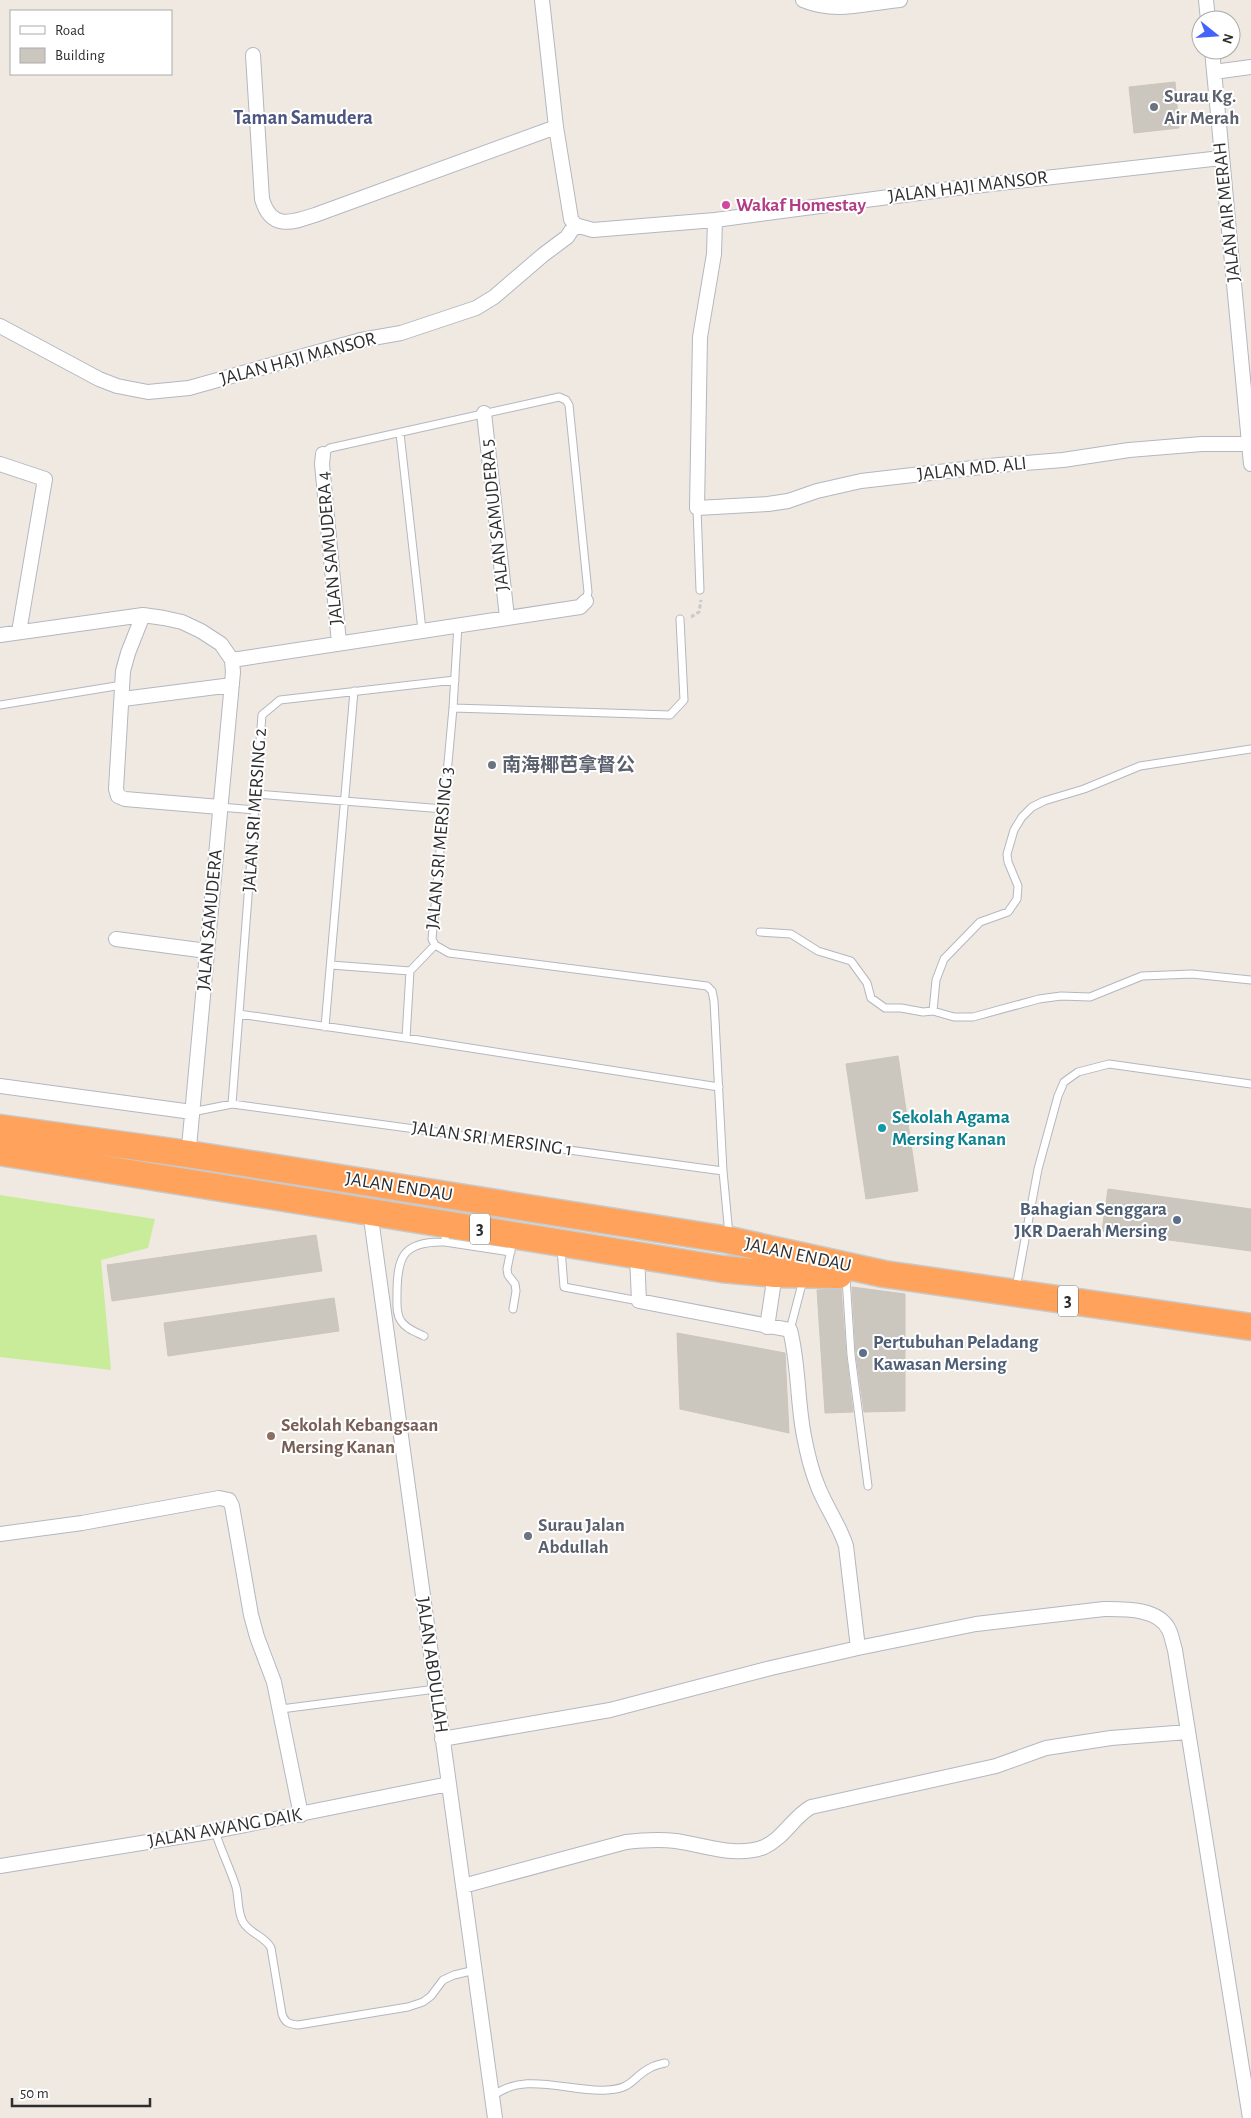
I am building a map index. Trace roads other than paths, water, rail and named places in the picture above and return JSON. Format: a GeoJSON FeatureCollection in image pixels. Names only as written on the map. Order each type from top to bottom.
{"type":"FeatureCollection","features":[{"type":"Feature","properties":{"kind":"highway","name":"JALAN ENDAU"},"geometry":{"type":"LineString","coordinates":[[0,1128],[188,1154],[729,1240],[884,1274],[1251,1327]]}},
{"type":"Feature","properties":{"kind":"highway","name":"JALAN ENDAU"},"geometry":{"type":"LineString","coordinates":[[0,1152],[370,1211],[446,1233],[512,1244],[561,1243],[722,1269],[775,1274],[884,1274]]}},
{"type":"Feature","properties":{"kind":"street"},"geometry":{"type":"LineString","coordinates":[[542,0],[556,127],[569,213],[576,225]]}},
{"type":"Feature","properties":{"kind":"street"},"geometry":{"type":"LineString","coordinates":[[804,0],[816,5],[832,8],[900,0]]}},
{"type":"Feature","properties":{"kind":"street"},"geometry":{"type":"LineString","coordinates":[[253,56],[262,199],[266,212],[274,219],[285,222],[316,215],[556,127]]}},
{"type":"Feature","properties":{"kind":"street","name":"JALAN AIR MERAH"},"geometry":{"type":"LineString","coordinates":[[1213,60],[1221,158],[1247,374],[1251,464]]}},
{"type":"Feature","properties":{"kind":"street"},"geometry":{"type":"LineString","coordinates":[[1214,72],[1251,67]]}},
{"type":"Feature","properties":{"kind":"street","name":"JALAN HAJI MANSOR"},"geometry":{"type":"LineString","coordinates":[[0,326],[99,379],[117,386],[148,392],[189,388],[361,340],[401,333],[476,308],[494,297],[543,255],[567,238],[576,225],[593,230],[715,220],[957,188],[1221,158]]}},
{"type":"Feature","properties":{"kind":"street"},"geometry":{"type":"LineString","coordinates":[[697,508],[700,347],[714,254],[715,220]]}},
{"type":"Feature","properties":{"kind":"street","name":"JALAN SAMUDERA 5"},"geometry":{"type":"LineString","coordinates":[[484,413],[507,617]]}},
{"type":"Feature","properties":{"kind":"street","name":"JALAN MD. ALI"},"geometry":{"type":"LineString","coordinates":[[697,508],[788,501],[818,490],[860,481],[999,465],[1063,460],[1129,450],[1202,444],[1249,444]]}},
{"type":"Feature","properties":{"kind":"street","name":"JALAN SAMUDERA 4"},"geometry":{"type":"LineString","coordinates":[[323,454],[322,464],[340,643]]}},
{"type":"Feature","properties":{"kind":"street"},"geometry":{"type":"LineString","coordinates":[[0,464],[45,479],[19,632]]}},
{"type":"Feature","properties":{"kind":"street"},"geometry":{"type":"LineString","coordinates":[[0,635],[143,615],[182,622],[201,631],[221,644],[232,660],[458,624],[580,607],[586,601]]}},
{"type":"Feature","properties":{"kind":"street"},"geometry":{"type":"LineString","coordinates":[[143,615],[128,653],[123,692],[116,789],[118,796],[220,807]]}},
{"type":"Feature","properties":{"kind":"street","name":"JALAN SAMUDERA"},"geometry":{"type":"LineString","coordinates":[[186,1181],[232,686],[232,660]]}},
{"type":"Feature","properties":{"kind":"street"},"geometry":{"type":"LineString","coordinates":[[123,692],[232,686]]}},
{"type":"Feature","properties":{"kind":"street"},"geometry":{"type":"LineString","coordinates":[[116,939],[207,951]]}},
{"type":"Feature","properties":{"kind":"street"},"geometry":{"type":"LineString","coordinates":[[0,1086],[192,1112]]}},
{"type":"Feature","properties":{"kind":"street","name":"JALAN ABDULLAH"},"geometry":{"type":"LineString","coordinates":[[370,1211],[495,2118]]}},
{"type":"Feature","properties":{"kind":"street"},"geometry":{"type":"LineString","coordinates":[[767,1247],[775,1274],[767,1327]]}},
{"type":"Feature","properties":{"kind":"street"},"geometry":{"type":"LineString","coordinates":[[637,1256],[639,1301],[790,1330],[795,1348],[797,1388],[804,1436],[817,1484],[841,1530],[846,1546],[858,1648]]}},
{"type":"Feature","properties":{"kind":"street"},"geometry":{"type":"LineString","coordinates":[[0,1534],[82,1523],[219,1498],[229,1500],[232,1506],[251,1615],[274,1682],[281,1709],[301,1815]]}},
{"type":"Feature","properties":{"kind":"street"},"geometry":{"type":"LineString","coordinates":[[442,1739],[610,1710],[771,1668],[976,1624],[1104,1609],[1140,1611],[1162,1620],[1169,1630],[1175,1650],[1250,2118]]}},
{"type":"Feature","properties":{"kind":"street"},"geometry":{"type":"LineString","coordinates":[[463,1886],[626,1842],[674,1841],[725,1850],[747,1850],[763,1847],[788,1830],[804,1811],[811,1807],[996,1766],[1046,1748],[1111,1738],[1188,1732]]}},
{"type":"Feature","properties":{"kind":"street","name":"JALAN AWANG DAIK"},"geometry":{"type":"LineString","coordinates":[[0,1866],[215,1831],[449,1784]]}},
{"type":"Feature","properties":{"kind":"lane"},"geometry":{"type":"LineString","coordinates":[[323,454],[330,448],[484,413],[559,397],[566,400],[569,405],[588,592],[586,601]]}},
{"type":"Feature","properties":{"kind":"lane"},"geometry":{"type":"LineString","coordinates":[[400,432],[422,630]]}},
{"type":"Feature","properties":{"kind":"lane"},"geometry":{"type":"LineString","coordinates":[[697,508],[700,590]]}},
{"type":"Feature","properties":{"kind":"lane"},"geometry":{"type":"LineString","coordinates":[[453,708],[670,716],[684,700],[680,619]]}},
{"type":"Feature","properties":{"kind":"lane","name":"JALAN SRI MERSING 3"},"geometry":{"type":"LineString","coordinates":[[458,624],[453,708],[432,939],[435,944],[449,953],[707,986],[712,991],[714,1001],[719,1087]]}},
{"type":"Feature","properties":{"kind":"lane","name":"JALAN SRI MERSING 2"},"geometry":{"type":"LineString","coordinates":[[232,1104],[262,715],[280,700],[455,680]]}},
{"type":"Feature","properties":{"kind":"lane"},"geometry":{"type":"LineString","coordinates":[[325,1026],[354,691]]}},
{"type":"Feature","properties":{"kind":"lane"},"geometry":{"type":"LineString","coordinates":[[0,705],[123,692]]}},
{"type":"Feature","properties":{"kind":"lane"},"geometry":{"type":"LineString","coordinates":[[933,1011],[936,980],[944,959],[980,922],[1008,912],[1018,899],[1018,886],[1007,854],[1014,830],[1022,817],[1032,807],[1140,766],[1251,749]]}},
{"type":"Feature","properties":{"kind":"lane"},"geometry":{"type":"LineString","coordinates":[[256,794],[444,809]]}},
{"type":"Feature","properties":{"kind":"lane"},"geometry":{"type":"LineString","coordinates":[[220,807],[255,810]]}},
{"type":"Feature","properties":{"kind":"lane"},"geometry":{"type":"LineString","coordinates":[[760,932],[791,934],[818,951],[851,961],[867,983],[871,998],[885,1008],[901,1008],[923,1012],[933,1011],[954,1017],[973,1017],[1039,998],[1061,996],[1090,997],[1142,976],[1192,974],[1251,980]]}},
{"type":"Feature","properties":{"kind":"lane"},"geometry":{"type":"LineString","coordinates":[[406,1038],[410,971],[435,944]]}},
{"type":"Feature","properties":{"kind":"lane"},"geometry":{"type":"LineString","coordinates":[[331,965],[410,971]]}},
{"type":"Feature","properties":{"kind":"lane"},"geometry":{"type":"LineString","coordinates":[[239,1014],[719,1087],[729,1240]]}},
{"type":"Feature","properties":{"kind":"lane"},"geometry":{"type":"LineString","coordinates":[[1015,1293],[1038,1169],[1058,1096],[1064,1082],[1078,1072],[1109,1064],[1251,1084]]}},
{"type":"Feature","properties":{"kind":"lane","name":"JALAN SRI MERSING 1"},"geometry":{"type":"LineString","coordinates":[[192,1112],[232,1104],[723,1171]]}},
{"type":"Feature","properties":{"kind":"lane"},"geometry":{"type":"LineString","coordinates":[[424,1336],[402,1323],[398,1315],[398,1273],[405,1255],[413,1247],[446,1233]]}},
{"type":"Feature","properties":{"kind":"lane"},"geometry":{"type":"LineString","coordinates":[[561,1243],[564,1287],[639,1301]]}},
{"type":"Feature","properties":{"kind":"lane"},"geometry":{"type":"LineString","coordinates":[[512,1244],[507,1269],[508,1275],[515,1284],[514,1308]]}},
{"type":"Feature","properties":{"kind":"lane"},"geometry":{"type":"LineString","coordinates":[[790,1330],[804,1274]]}},
{"type":"Feature","properties":{"kind":"lane"},"geometry":{"type":"LineString","coordinates":[[846,1275],[850,1346],[868,1486]]}},
{"type":"Feature","properties":{"kind":"lane"},"geometry":{"type":"LineString","coordinates":[[281,1709],[436,1689]]}},
{"type":"Feature","properties":{"kind":"lane"},"geometry":{"type":"LineString","coordinates":[[215,1831],[221,1853],[236,1889],[239,1912],[243,1922],[252,1932],[268,1942],[271,1948],[282,2014],[284,2021],[289,2024],[298,2025],[408,2007],[423,2002],[431,1996],[442,1980],[474,1970]]}},
{"type":"Feature","properties":{"kind":"lane"},"geometry":{"type":"LineString","coordinates":[[492,2097],[507,2087],[523,2084],[592,2091],[622,2088],[631,2084],[649,2068],[665,2063]]}},
{"type":"Feature","properties":{"kind":"place","name":"Surau Kg. Air Merah"},"geometry":{"type":"Point","coordinates":[1154,107]}},
{"type":"Feature","properties":{"kind":"place","name":"Wakaf Homestay"},"geometry":{"type":"Point","coordinates":[726,205]}},
{"type":"Feature","properties":{"kind":"place","name":"南海椰芭拿督公"},"geometry":{"type":"Point","coordinates":[492,765]}},
{"type":"Feature","properties":{"kind":"place","name":"Sekolah Agama Mersing Kanan"},"geometry":{"type":"Point","coordinates":[882,1128]}},
{"type":"Feature","properties":{"kind":"place","name":"Bahagian Senggara JKR Daerah Mersing"},"geometry":{"type":"Point","coordinates":[1177,1220]}},
{"type":"Feature","properties":{"kind":"place","name":"Pertubuhan Peladang Kawasan Mersing"},"geometry":{"type":"Point","coordinates":[863,1353]}},
{"type":"Feature","properties":{"kind":"place","name":"Sekolah Kebangsaan Mersing Kanan"},"geometry":{"type":"Point","coordinates":[271,1436]}},
{"type":"Feature","properties":{"kind":"place","name":"Surau Jalan Abdullah"},"geometry":{"type":"Point","coordinates":[528,1536]}},
{"type":"Feature","properties":{"kind":"district","name":"Taman Samudera"},"geometry":{"type":"Point","coordinates":[303,118]}}]}
